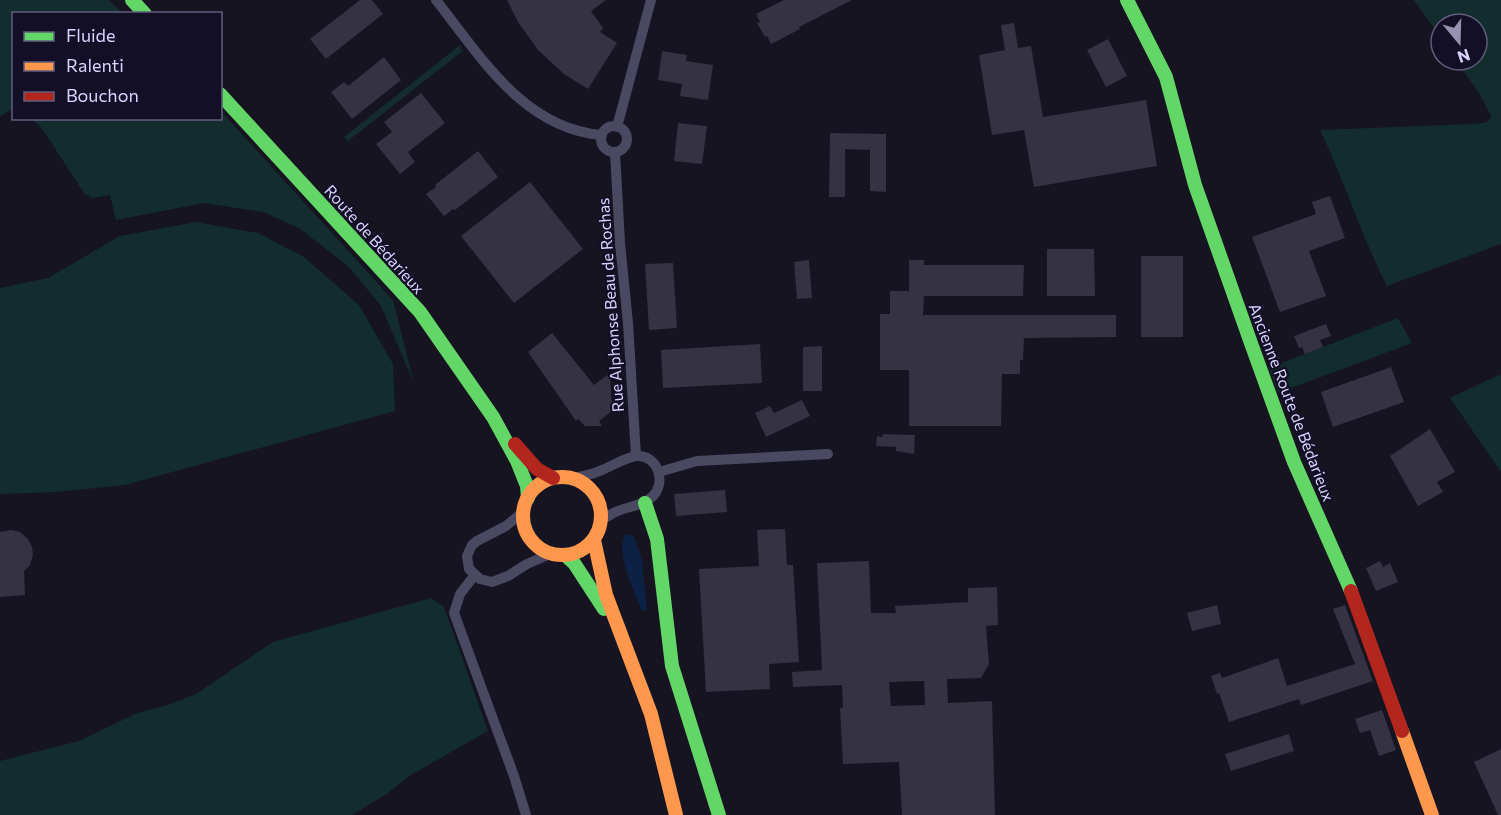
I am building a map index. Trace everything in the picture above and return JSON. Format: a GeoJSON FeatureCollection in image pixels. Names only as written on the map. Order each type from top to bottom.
{"type":"FeatureCollection","features":[{"type":"Feature","properties":{"kind":"main road"},"geometry":{"type":"LineString","coordinates":[[132,0],[143,12]]}},
{"type":"Feature","properties":{"kind":"main road","name":"Ancienne Route de Bédarieux"},"geometry":{"type":"LineString","coordinates":[[1127,0],[1166,77],[1195,185],[1252,346],[1294,462],[1360,612],[1432,815]]}},
{"type":"Feature","properties":{"kind":"main road","name":"Route de Bédarieux"},"geometry":{"type":"LineString","coordinates":[[222,96],[420,312],[493,417],[537,469],[554,478]]}},
{"type":"Feature","properties":{"kind":"main road","name":"Route de Bédarieux"},"geometry":{"type":"LineString","coordinates":[[493,417],[517,461],[528,498]]}},
{"type":"Feature","properties":{"kind":"main road"},"geometry":{"type":"LineString","coordinates":[[554,478],[570,478],[590,488],[601,508],[602,520],[594,540],[586,548],[566,555],[550,554],[540,549],[527,533],[523,512],[534,489],[554,478]]}},
{"type":"Feature","properties":{"kind":"main road"},"geometry":{"type":"LineString","coordinates":[[645,503],[657,539],[664,617],[672,666],[719,815]]}},
{"type":"Feature","properties":{"kind":"main road"},"geometry":{"type":"LineString","coordinates":[[594,540],[606,595],[651,714],[676,815]]}},
{"type":"Feature","properties":{"kind":"main road"},"geometry":{"type":"LineString","coordinates":[[566,555],[574,563],[621,636]]}},
{"type":"Feature","properties":{"kind":"street"},"geometry":{"type":"LineString","coordinates":[[435,0],[511,93],[548,119],[579,132],[602,135]]}},
{"type":"Feature","properties":{"kind":"street"},"geometry":{"type":"LineString","coordinates":[[617,127],[651,0]]}},
{"type":"Feature","properties":{"kind":"street"},"geometry":{"type":"LineString","coordinates":[[617,127],[624,132],[627,140],[623,148],[615,152],[606,149],[602,135],[608,128],[617,127]]}},
{"type":"Feature","properties":{"kind":"street","name":"Rue Alphonse Beau de Rochas"},"geometry":{"type":"LineString","coordinates":[[615,152],[636,456]]}},
{"type":"Feature","properties":{"kind":"street"},"geometry":{"type":"LineString","coordinates":[[659,472],[697,461],[828,454]]}},
{"type":"Feature","properties":{"kind":"street"},"geometry":{"type":"LineString","coordinates":[[570,478],[593,474],[636,456],[647,459],[659,472],[661,481],[659,489],[645,503],[618,511],[602,520]]}},
{"type":"Feature","properties":{"kind":"street"},"geometry":{"type":"LineString","coordinates":[[523,512],[506,526],[472,545],[467,562],[474,576],[485,581],[499,580],[550,554]]}},
{"type":"Feature","properties":{"kind":"street"},"geometry":{"type":"LineString","coordinates":[[474,576],[460,594],[454,614],[514,776],[526,815]]}},
{"type":"Feature","properties":{"kind":"green space"},"geometry":{"type":"Polygon","coordinates":[[[0,0],[109,0],[122,12],[12,12],[12,110],[0,116],[0,0]]]}},
{"type":"Feature","properties":{"kind":"green space"},"geometry":{"type":"Polygon","coordinates":[[[1414,0],[1501,0],[1501,244],[1387,286],[1320,130],[1485,123],[1490,120],[1491,116],[1481,96],[1464,72],[1489,72],[1489,12],[1429,12],[1429,21],[1414,0]]]}},
{"type":"Feature","properties":{"kind":"green space"},"geometry":{"type":"Polygon","coordinates":[[[460,45],[461,51],[464,50],[348,141],[344,137],[460,45]]]}},
{"type":"Feature","properties":{"kind":"green space"},"geometry":{"type":"Polygon","coordinates":[[[222,112],[393,300],[414,383],[381,306],[349,267],[299,228],[263,212],[204,203],[116,220],[110,195],[92,198],[84,193],[41,127],[32,120],[222,120],[222,112]]]}},
{"type":"Feature","properties":{"kind":"green space"},"geometry":{"type":"Polygon","coordinates":[[[196,222],[258,233],[304,257],[359,305],[393,364],[395,411],[125,485],[57,492],[0,494],[0,288],[48,278],[120,236],[196,222]]]}},
{"type":"Feature","properties":{"kind":"green space"},"geometry":{"type":"Polygon","coordinates":[[[1398,318],[1412,343],[1278,393],[1269,368],[1398,318]]]}},
{"type":"Feature","properties":{"kind":"green space"},"geometry":{"type":"Polygon","coordinates":[[[1501,374],[1501,472],[1450,398],[1501,374]]]}},
{"type":"Feature","properties":{"kind":"green space"},"geometry":{"type":"Polygon","coordinates":[[[431,598],[444,607],[488,731],[409,776],[388,793],[352,815],[0,815],[0,761],[79,741],[137,713],[168,705],[196,694],[273,642],[431,598]]]}},
{"type":"Feature","properties":{"kind":"water"},"geometry":{"type":"Polygon","coordinates":[[[626,534],[634,536],[642,561],[647,610],[642,611],[627,572],[622,550],[626,534]]]}},
{"type":"Feature","properties":{"kind":"building"},"geometry":{"type":"Polygon","coordinates":[[[360,0],[372,0],[383,14],[326,59],[310,39],[360,0]]]}},
{"type":"Feature","properties":{"kind":"building"},"geometry":{"type":"Polygon","coordinates":[[[507,0],[606,0],[591,11],[603,28],[600,32],[617,43],[588,89],[564,74],[538,50],[518,22],[507,0]]]}},
{"type":"Feature","properties":{"kind":"building"},"geometry":{"type":"Polygon","coordinates":[[[784,0],[852,0],[771,44],[757,23],[760,22],[756,14],[784,0]]]}},
{"type":"Feature","properties":{"kind":"building"},"geometry":{"type":"Polygon","coordinates":[[[1014,23],[1018,48],[1031,46],[1043,117],[1146,100],[1157,166],[1034,187],[1024,130],[992,135],[979,55],[1005,50],[1001,25],[1014,23]]]}},
{"type":"Feature","properties":{"kind":"building"},"geometry":{"type":"Polygon","coordinates":[[[1108,39],[1127,76],[1106,87],[1087,50],[1108,39]]]}},
{"type":"Feature","properties":{"kind":"building"},"geometry":{"type":"Polygon","coordinates":[[[662,51],[687,55],[686,61],[713,65],[708,100],[680,96],[682,84],[658,80],[662,51]]]}},
{"type":"Feature","properties":{"kind":"building"},"geometry":{"type":"Polygon","coordinates":[[[384,57],[401,80],[352,119],[331,92],[344,82],[348,86],[384,57]]]}},
{"type":"Feature","properties":{"kind":"building"},"geometry":{"type":"Polygon","coordinates":[[[421,93],[445,123],[408,152],[415,162],[400,174],[376,144],[392,132],[384,122],[421,93]]]}},
{"type":"Feature","properties":{"kind":"building"},"geometry":{"type":"Polygon","coordinates":[[[678,123],[707,126],[702,164],[674,161],[678,123]]]}},
{"type":"Feature","properties":{"kind":"building"},"geometry":{"type":"Polygon","coordinates":[[[830,133],[886,134],[886,192],[870,191],[870,150],[845,149],[845,197],[829,197],[830,133]]]}},
{"type":"Feature","properties":{"kind":"building"},"geometry":{"type":"Polygon","coordinates":[[[478,151],[498,177],[444,216],[426,194],[478,151]]]}},
{"type":"Feature","properties":{"kind":"building"},"geometry":{"type":"Polygon","coordinates":[[[530,182],[583,249],[514,303],[461,236],[530,182]]]}},
{"type":"Feature","properties":{"kind":"building"},"geometry":{"type":"Polygon","coordinates":[[[1330,196],[1345,238],[1309,251],[1326,296],[1280,312],[1252,237],[1316,214],[1312,202],[1330,196]]]}},
{"type":"Feature","properties":{"kind":"building"},"geometry":{"type":"Polygon","coordinates":[[[1047,249],[1094,249],[1095,296],[1047,296],[1047,249]]]}},
{"type":"Feature","properties":{"kind":"building"},"geometry":{"type":"Polygon","coordinates":[[[1141,256],[1183,256],[1183,337],[1141,337],[1141,256]]]}},
{"type":"Feature","properties":{"kind":"building"},"geometry":{"type":"Polygon","coordinates":[[[809,260],[812,298],[797,299],[794,262],[809,260]]]}},
{"type":"Feature","properties":{"kind":"building"},"geometry":{"type":"Polygon","coordinates":[[[909,260],[924,260],[924,265],[1024,265],[1023,296],[924,296],[923,315],[1116,315],[1116,337],[1024,338],[1020,374],[1002,374],[1001,426],[909,426],[909,370],[880,370],[880,314],[890,314],[890,291],[909,291],[909,260]]]}},
{"type":"Feature","properties":{"kind":"building"},"geometry":{"type":"Polygon","coordinates":[[[673,263],[677,328],[649,330],[645,264],[673,263]]]}},
{"type":"Feature","properties":{"kind":"building"},"geometry":{"type":"Polygon","coordinates":[[[1326,324],[1331,336],[1320,340],[1323,347],[1305,354],[1302,347],[1299,348],[1294,336],[1326,324]]]}},
{"type":"Feature","properties":{"kind":"building"},"geometry":{"type":"Polygon","coordinates":[[[552,333],[594,385],[610,373],[612,411],[599,421],[602,426],[585,426],[578,419],[576,421],[528,352],[552,333]]]}},
{"type":"Feature","properties":{"kind":"building"},"geometry":{"type":"Polygon","coordinates":[[[760,344],[762,383],[663,388],[661,350],[760,344]]]}},
{"type":"Feature","properties":{"kind":"building"},"geometry":{"type":"Polygon","coordinates":[[[822,346],[822,391],[803,391],[803,347],[822,346]]]}},
{"type":"Feature","properties":{"kind":"building"},"geometry":{"type":"Polygon","coordinates":[[[1391,367],[1404,402],[1333,427],[1321,392],[1391,367]]]}},
{"type":"Feature","properties":{"kind":"building"},"geometry":{"type":"Polygon","coordinates":[[[802,400],[810,416],[766,437],[755,413],[770,406],[774,413],[802,400]]]}},
{"type":"Feature","properties":{"kind":"building"},"geometry":{"type":"Polygon","coordinates":[[[1430,429],[1455,472],[1437,482],[1443,492],[1418,506],[1390,456],[1430,429]]]}},
{"type":"Feature","properties":{"kind":"building"},"geometry":{"type":"Polygon","coordinates":[[[883,434],[915,435],[914,454],[896,451],[896,447],[876,446],[877,436],[882,437],[883,434]]]}},
{"type":"Feature","properties":{"kind":"building"},"geometry":{"type":"Polygon","coordinates":[[[725,490],[727,512],[676,516],[674,494],[725,490]]]}},
{"type":"Feature","properties":{"kind":"building"},"geometry":{"type":"Polygon","coordinates":[[[785,529],[787,565],[793,565],[799,662],[769,664],[770,689],[706,692],[699,569],[759,566],[757,530],[785,529]]]}},
{"type":"Feature","properties":{"kind":"building"},"geometry":{"type":"Polygon","coordinates":[[[11,530],[20,532],[28,539],[33,555],[30,565],[24,571],[25,595],[0,597],[0,532],[11,530]]]}},
{"type":"Feature","properties":{"kind":"building"},"geometry":{"type":"Polygon","coordinates":[[[869,561],[871,613],[896,613],[895,606],[968,602],[968,588],[997,587],[998,625],[986,626],[989,664],[981,678],[947,679],[948,703],[992,701],[995,815],[902,815],[899,762],[843,764],[840,708],[843,708],[842,685],[793,687],[792,672],[822,670],[817,563],[869,561]],[[924,681],[889,682],[891,706],[925,705],[924,681]]]}},
{"type":"Feature","properties":{"kind":"building"},"geometry":{"type":"Polygon","coordinates":[[[1380,561],[1383,567],[1390,563],[1398,582],[1376,591],[1366,568],[1380,561]]]}},
{"type":"Feature","properties":{"kind":"building"},"geometry":{"type":"Polygon","coordinates":[[[1217,605],[1221,624],[1192,631],[1187,613],[1217,605]]]}},
{"type":"Feature","properties":{"kind":"building"},"geometry":{"type":"Polygon","coordinates":[[[1345,605],[1373,681],[1301,705],[1299,699],[1229,722],[1211,676],[1220,673],[1222,678],[1278,658],[1287,686],[1355,664],[1333,609],[1345,605]]]}},
{"type":"Feature","properties":{"kind":"building"},"geometry":{"type":"Polygon","coordinates":[[[1382,710],[1396,750],[1379,756],[1370,730],[1360,733],[1355,719],[1382,710]]]}},
{"type":"Feature","properties":{"kind":"building"},"geometry":{"type":"Polygon","coordinates":[[[1289,734],[1294,751],[1231,771],[1225,754],[1289,734]]]}},
{"type":"Feature","properties":{"kind":"building"},"geometry":{"type":"Polygon","coordinates":[[[1501,749],[1501,815],[1498,815],[1474,762],[1501,749]]]}},
{"type":"Feature","properties":{"kind":"traffic: fast"},"geometry":{"type":"LineString","coordinates":[[132,0],[143,12]]}},
{"type":"Feature","properties":{"kind":"traffic: fast"},"geometry":{"type":"LineString","coordinates":[[1127,0],[1166,77],[1195,185],[1252,346],[1294,462],[1351,591]]}},
{"type":"Feature","properties":{"kind":"traffic: fast"},"geometry":{"type":"LineString","coordinates":[[222,96],[420,312],[493,417],[517,461],[527,486],[528,498]]}},
{"type":"Feature","properties":{"kind":"traffic: fast"},"geometry":{"type":"LineString","coordinates":[[645,503],[657,539],[672,666],[719,815]]}},
{"type":"Feature","properties":{"kind":"traffic: fast"},"geometry":{"type":"LineString","coordinates":[[565,555],[574,563],[604,609]]}},
{"type":"Feature","properties":{"kind":"traffic: slow"},"geometry":{"type":"LineString","coordinates":[[562,477],[577,480],[590,488],[598,501],[601,516],[598,531],[590,544],[577,552],[562,555],[547,552],[534,544],[526,531],[523,516],[526,501],[534,488],[547,480],[562,477]]}},
{"type":"Feature","properties":{"kind":"traffic: slow"},"geometry":{"type":"LineString","coordinates":[[594,540],[606,595],[651,714],[676,815]]}},
{"type":"Feature","properties":{"kind":"traffic: slow"},"geometry":{"type":"LineString","coordinates":[[1402,731],[1432,815]]}},
{"type":"Feature","properties":{"kind":"traffic: jam"},"geometry":{"type":"LineString","coordinates":[[515,444],[537,469],[553,478]]}},
{"type":"Feature","properties":{"kind":"traffic: jam"},"geometry":{"type":"LineString","coordinates":[[1351,591],[1402,731]]}}]}
